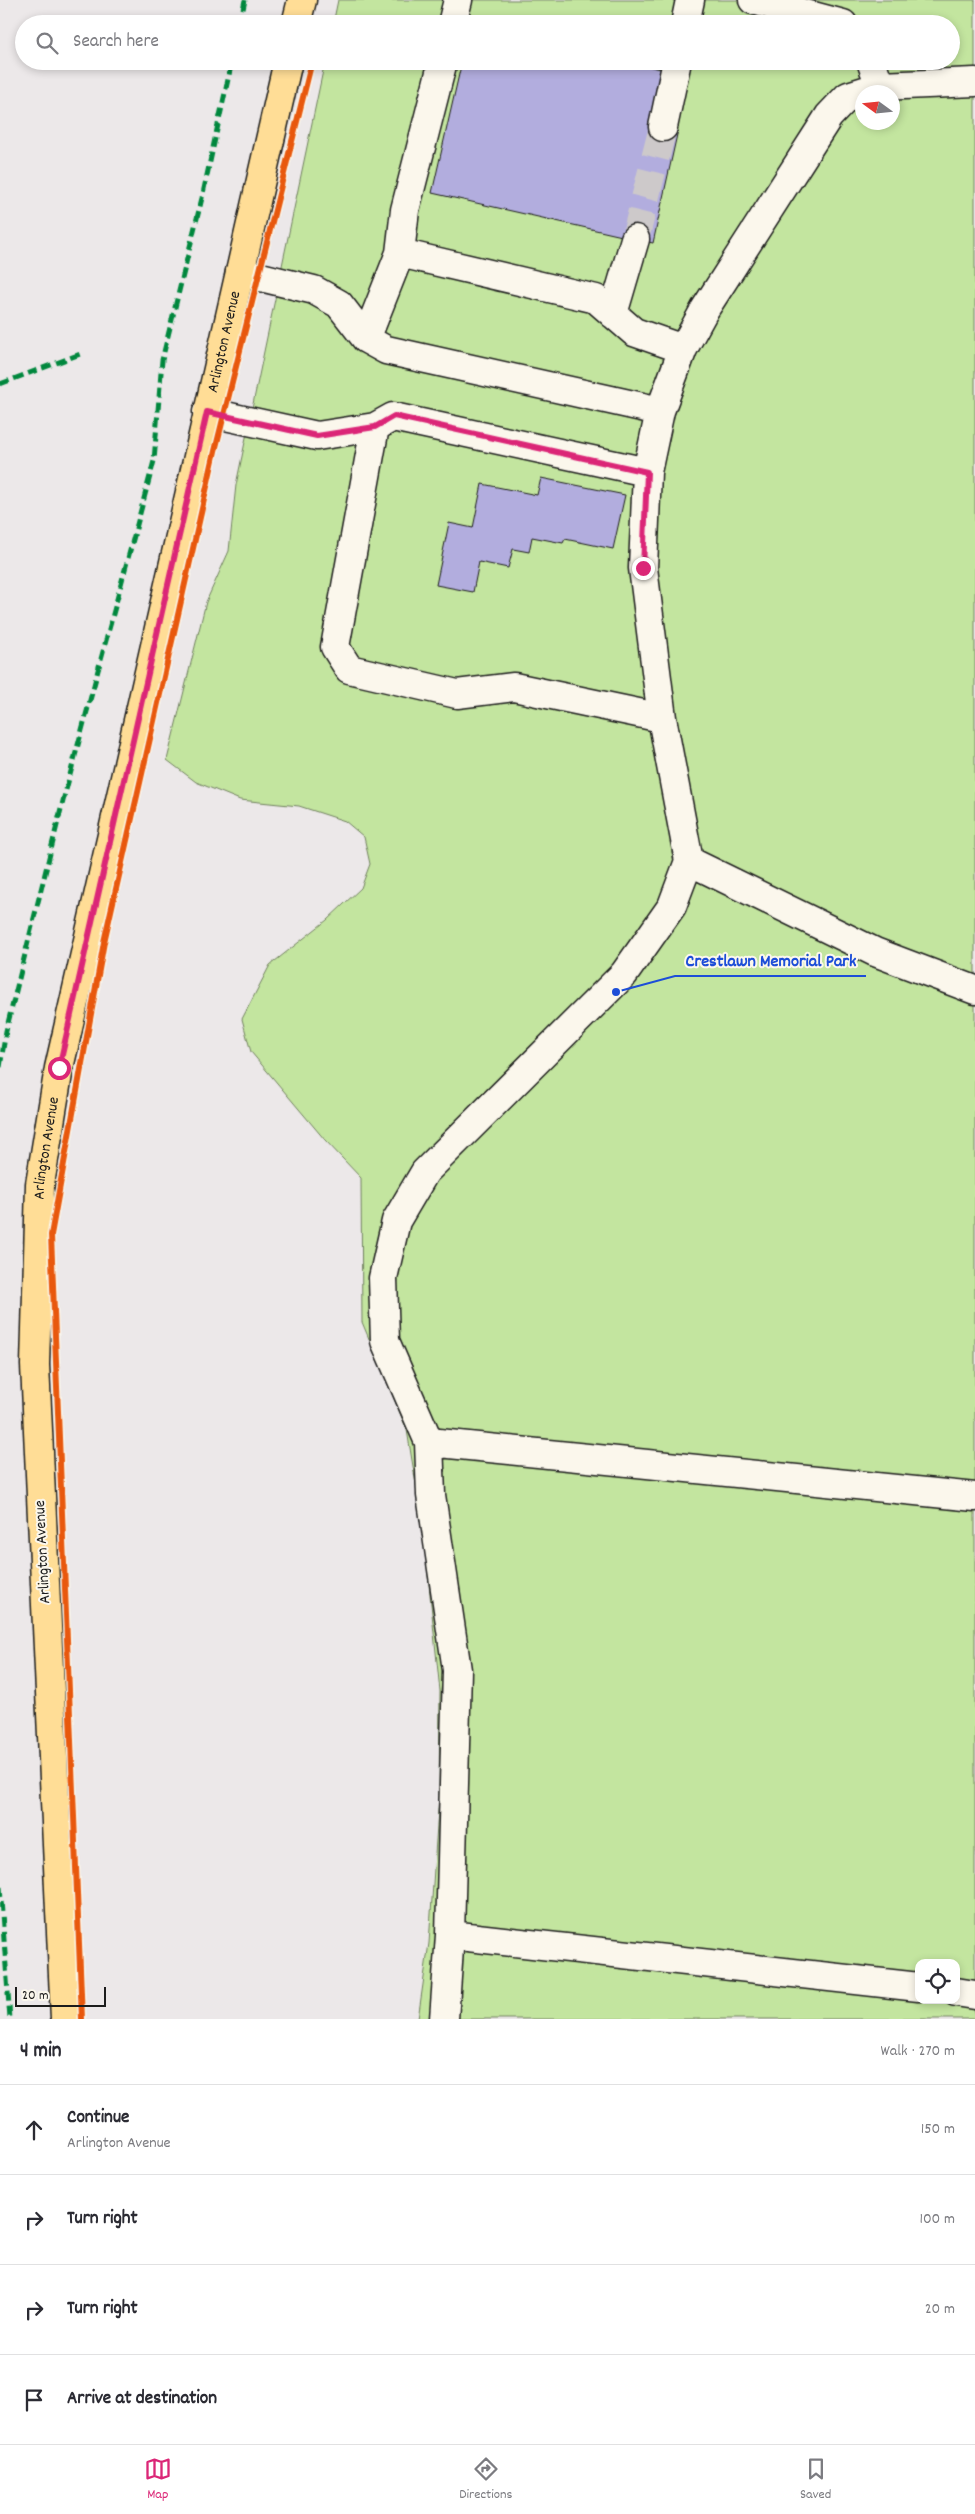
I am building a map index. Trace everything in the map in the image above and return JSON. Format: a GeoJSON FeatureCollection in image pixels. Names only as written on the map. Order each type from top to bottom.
{"type":"FeatureCollection","features":[{"type":"Feature","properties":{"kind":"main road"},"geometry":{"type":"LineString","coordinates":[[298,15],[302,0]]}},
{"type":"Feature","properties":{"kind":"main road","name":"Arlington Avenue"},"geometry":{"type":"LineString","coordinates":[[65,2019],[35,1365],[40,1184],[59,1068],[286,70]]}},
{"type":"Feature","properties":{"kind":"lane"},"geometry":{"type":"LineString","coordinates":[[454,15],[458,0]]}},
{"type":"Feature","properties":{"kind":"lane"},"geometry":{"type":"LineString","coordinates":[[687,15],[690,0]]}},
{"type":"Feature","properties":{"kind":"lane"},"geometry":{"type":"LineString","coordinates":[[752,0],[809,15]]}},
{"type":"Feature","properties":{"kind":"lane"},"geometry":{"type":"LineString","coordinates":[[366,339],[400,253],[405,210],[440,70]]}},
{"type":"Feature","properties":{"kind":"lane"},"geometry":{"type":"LineString","coordinates":[[663,127],[675,70]]}},
{"type":"Feature","properties":{"kind":"lane"},"geometry":{"type":"LineString","coordinates":[[444,2019],[450,1935],[457,1670],[431,1495],[429,1442],[385,1341],[383,1278],[396,1221],[425,1172],[624,974],[672,906],[689,861],[662,718],[643,568],[647,472],[660,411],[683,349],[705,309],[829,116],[848,96],[875,74],[975,82]]}},
{"type":"Feature","properties":{"kind":"lane"},"geometry":{"type":"LineString","coordinates":[[613,314],[635,239]]}},
{"type":"Feature","properties":{"kind":"lane"},"geometry":{"type":"LineString","coordinates":[[400,253],[596,299],[634,332],[683,349]]}},
{"type":"Feature","properties":{"kind":"lane"},"geometry":{"type":"LineString","coordinates":[[240,272],[314,290],[338,304],[366,339],[386,350],[660,411]]}},
{"type":"Feature","properties":{"kind":"lane"},"geometry":{"type":"LineString","coordinates":[[207,412],[317,436],[375,427],[394,416],[647,472]]}},
{"type":"Feature","properties":{"kind":"lane"},"geometry":{"type":"LineString","coordinates":[[375,427],[335,647],[349,669],[457,694],[514,687],[662,718]]}},
{"type":"Feature","properties":{"kind":"lane"},"geometry":{"type":"LineString","coordinates":[[689,861],[875,952],[975,990]]}},
{"type":"Feature","properties":{"kind":"lane"},"geometry":{"type":"LineString","coordinates":[[429,1442],[975,1498]]}},
{"type":"Feature","properties":{"kind":"lane"},"geometry":{"type":"LineString","coordinates":[[450,1935],[915,1987]]}},
{"type":"Feature","properties":{"kind":"lane"},"geometry":{"type":"LineString","coordinates":[[960,1993],[975,1995]]}},
{"type":"Feature","properties":{"kind":"green space"},"geometry":{"type":"Polygon","coordinates":[[[338,0],[975,0],[975,2019],[418,2019],[429,1943],[439,1795],[440,1691],[423,1527],[407,1430],[362,1322],[361,1178],[325,1140],[251,1052],[242,1019],[270,965],[327,920],[361,888],[370,864],[364,837],[345,821],[299,806],[240,800],[196,782],[167,760],[206,602],[229,551],[236,485],[323,70],[960,70],[960,15],[335,15],[338,0]]]}},
{"type":"Feature","properties":{"kind":"building"},"geometry":{"type":"Polygon","coordinates":[[[460,70],[661,70],[650,123],[678,130],[653,243],[432,193],[460,70]]]}},
{"type":"Feature","properties":{"kind":"building"},"geometry":{"type":"Polygon","coordinates":[[[541,478],[625,495],[613,549],[565,539],[563,543],[532,537],[529,552],[513,549],[508,568],[479,562],[473,592],[436,585],[449,523],[473,528],[482,484],[537,495],[541,478]]]}},
{"type":"Feature","properties":{"kind":"tunnel"},"geometry":{"type":"LineString","coordinates":[[635,239],[663,127]]}},
{"type":"Feature","properties":{"kind":"marked path"},"geometry":{"type":"LineString","coordinates":[[242,15],[245,0]]}},
{"type":"Feature","properties":{"kind":"marked path"},"geometry":{"type":"LineString","coordinates":[[0,1067],[6,1031],[63,801],[154,461],[162,360],[202,198],[230,70]]}},
{"type":"Feature","properties":{"kind":"marked path"},"geometry":{"type":"LineString","coordinates":[[0,384],[83,353]]}},
{"type":"Feature","properties":{"kind":"marked path"},"geometry":{"type":"LineString","coordinates":[[0,1887],[10,2019]]}},
{"type":"Feature","properties":{"kind":"cycle path"},"geometry":{"type":"LineString","coordinates":[[82,2019],[51,1235],[104,942],[215,451],[310,70]]}},
{"type":"Feature","properties":{"kind":"place","name":"Crestlawn Memorial Park"},"geometry":{"type":"Point","coordinates":[616,992]}},
{"type":"Feature","properties":{"kind":"route"},"geometry":{"type":"LineString","coordinates":[[59,1068],[207,412],[317,436],[375,427],[394,416],[647,472],[643,568]]}}]}
